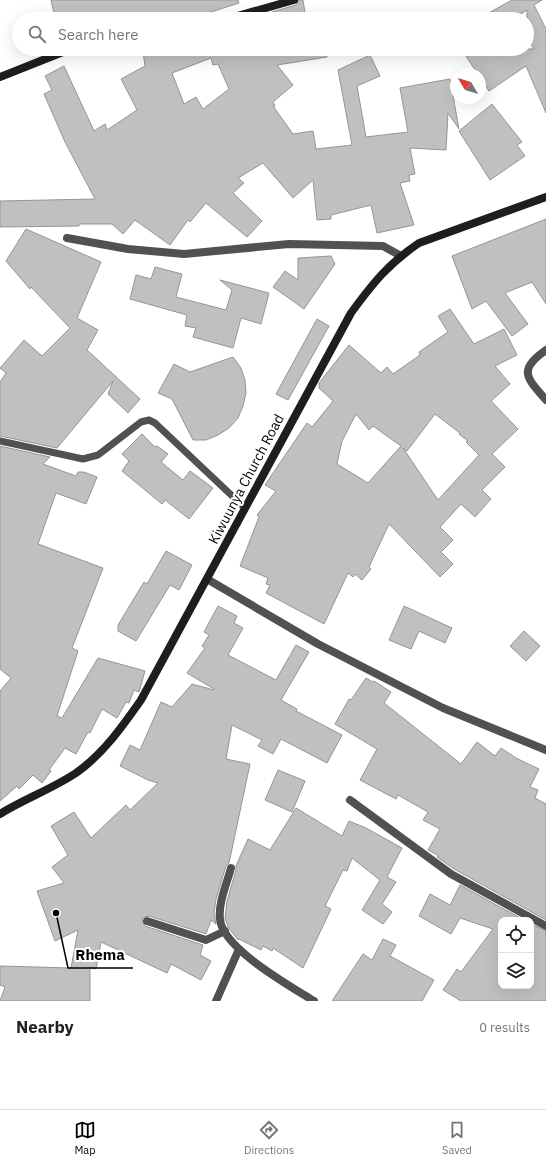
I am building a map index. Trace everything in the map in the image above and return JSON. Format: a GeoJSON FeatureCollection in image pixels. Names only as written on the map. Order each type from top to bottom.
{"type":"FeatureCollection","features":[{"type":"Feature","properties":{"kind":"street"},"geometry":{"type":"LineString","coordinates":[[252,12],[294,0]]}},
{"type":"Feature","properties":{"kind":"street"},"geometry":{"type":"LineString","coordinates":[[0,77],[53,56]]}},
{"type":"Feature","properties":{"kind":"street","name":"Kiwuunya Church Road"},"geometry":{"type":"LineString","coordinates":[[0,814],[76,773],[97,755],[116,735],[141,700],[351,313],[374,280],[401,256],[419,243],[546,197]]}},
{"type":"Feature","properties":{"kind":"street"},"geometry":{"type":"LineString","coordinates":[[66,238],[128,249],[184,254],[289,244],[383,246],[401,256]]}},
{"type":"Feature","properties":{"kind":"street"},"geometry":{"type":"LineString","coordinates":[[546,350],[534,358],[527,370],[527,376],[531,383],[546,400]]}},
{"type":"Feature","properties":{"kind":"street"},"geometry":{"type":"LineString","coordinates":[[207,579],[318,644],[443,708],[546,750]]}},
{"type":"Feature","properties":{"kind":"street"},"geometry":{"type":"LineString","coordinates":[[350,800],[450,874],[546,926]]}},
{"type":"Feature","properties":{"kind":"street"},"geometry":{"type":"LineString","coordinates":[[231,868],[219,917],[221,926],[248,958],[314,1001]]}},
{"type":"Feature","properties":{"kind":"street"},"geometry":{"type":"LineString","coordinates":[[147,921],[206,940],[225,931]]}},
{"type":"Feature","properties":{"kind":"street"},"geometry":{"type":"LineString","coordinates":[[216,1001],[239,949]]}},
{"type":"Feature","properties":{"kind":"lane"},"geometry":{"type":"LineString","coordinates":[[0,441],[83,459],[98,455],[141,422],[149,420],[155,423],[245,508]]}},
{"type":"Feature","properties":{"kind":"building"},"geometry":{"type":"Polygon","coordinates":[[[51,0],[238,0],[239,3],[211,12],[54,12],[51,0]]]}},
{"type":"Feature","properties":{"kind":"building"},"geometry":{"type":"Polygon","coordinates":[[[299,0],[303,0],[305,12],[272,12],[296,5],[299,0]]]}},
{"type":"Feature","properties":{"kind":"building"},"geometry":{"type":"Polygon","coordinates":[[[512,0],[542,0],[534,5],[546,29],[546,113],[526,66],[489,91],[486,86],[486,68],[474,68],[466,56],[534,56],[534,12],[527,12],[527,10],[524,12],[491,12],[512,0]]]}},
{"type":"Feature","properties":{"kind":"building"},"geometry":{"type":"Polygon","coordinates":[[[144,56],[327,56],[277,65],[293,85],[273,102],[275,106],[273,106],[293,134],[313,131],[316,149],[352,145],[338,70],[370,56],[380,76],[357,86],[366,137],[408,132],[400,88],[450,79],[450,104],[454,104],[459,129],[448,113],[446,150],[410,148],[415,174],[409,175],[410,181],[400,183],[414,225],[377,233],[371,205],[331,215],[331,219],[317,220],[313,180],[293,198],[263,163],[238,178],[244,183],[233,193],[262,221],[247,237],[206,203],[190,222],[188,220],[170,245],[135,220],[123,234],[112,224],[0,227],[0,201],[95,199],[65,142],[44,94],[52,90],[45,76],[64,66],[94,131],[105,124],[107,130],[137,110],[121,79],[145,66],[144,56]],[[211,58],[172,73],[184,104],[196,97],[203,109],[229,89],[218,64],[213,65],[211,58]]]}},
{"type":"Feature","properties":{"kind":"building"},"geometry":{"type":"Polygon","coordinates":[[[492,104],[522,142],[517,145],[525,156],[490,180],[459,131],[492,104]]]}},
{"type":"Feature","properties":{"kind":"building"},"geometry":{"type":"Polygon","coordinates":[[[546,219],[546,304],[532,282],[505,293],[528,324],[512,336],[486,301],[472,309],[452,256],[546,219]]]}},
{"type":"Feature","properties":{"kind":"building"},"geometry":{"type":"Polygon","coordinates":[[[26,229],[101,262],[77,318],[98,330],[87,350],[140,399],[128,413],[108,394],[113,381],[57,448],[0,436],[0,382],[6,373],[0,368],[24,340],[42,356],[70,328],[31,287],[30,289],[6,261],[26,229]]]}},
{"type":"Feature","properties":{"kind":"building"},"geometry":{"type":"Polygon","coordinates":[[[331,256],[335,264],[304,309],[273,287],[285,271],[298,280],[298,258],[331,256]]]}},
{"type":"Feature","properties":{"kind":"building"},"geometry":{"type":"Polygon","coordinates":[[[155,267],[182,274],[176,297],[226,310],[232,290],[220,280],[269,293],[261,324],[241,318],[233,348],[193,337],[196,328],[185,326],[187,315],[130,299],[136,275],[151,279],[155,267]]]}},
{"type":"Feature","properties":{"kind":"building"},"geometry":{"type":"Polygon","coordinates":[[[450,309],[474,344],[504,329],[517,355],[495,366],[510,384],[491,401],[518,429],[492,454],[505,467],[482,490],[491,499],[475,517],[461,504],[440,527],[453,540],[441,552],[453,564],[440,577],[389,524],[369,567],[371,569],[362,580],[355,574],[353,577],[348,573],[324,624],[266,593],[270,585],[266,584],[268,578],[240,566],[259,517],[257,515],[276,491],[265,485],[307,423],[312,427],[333,401],[319,388],[319,383],[349,345],[381,373],[387,367],[393,374],[420,355],[419,352],[448,332],[438,316],[450,309]],[[356,414],[342,441],[337,464],[368,483],[401,446],[373,426],[369,430],[356,414]],[[435,414],[407,451],[403,448],[438,500],[479,455],[466,442],[468,441],[459,434],[460,433],[435,414]]]}},
{"type":"Feature","properties":{"kind":"building"},"geometry":{"type":"Polygon","coordinates":[[[317,319],[329,326],[288,400],[276,394],[317,319]]]}},
{"type":"Feature","properties":{"kind":"building"},"geometry":{"type":"Polygon","coordinates":[[[233,357],[241,368],[245,380],[246,393],[238,418],[229,428],[218,435],[206,440],[193,440],[172,399],[158,393],[174,364],[190,372],[233,357]]]}},
{"type":"Feature","properties":{"kind":"building"},"geometry":{"type":"Polygon","coordinates":[[[142,434],[155,447],[157,446],[168,454],[161,462],[183,480],[190,471],[213,488],[189,519],[165,500],[162,504],[122,471],[129,461],[122,454],[142,434]]]}},
{"type":"Feature","properties":{"kind":"building"},"geometry":{"type":"Polygon","coordinates":[[[0,446],[50,457],[43,464],[76,476],[78,472],[84,472],[97,477],[86,504],[56,493],[38,544],[103,568],[72,648],[78,651],[57,716],[62,718],[98,658],[145,671],[139,692],[134,690],[129,703],[126,702],[117,718],[102,709],[90,733],[88,732],[76,754],[65,748],[49,770],[51,771],[42,783],[33,775],[19,789],[17,786],[0,801],[0,691],[11,678],[0,669],[0,446]]]}},
{"type":"Feature","properties":{"kind":"building"},"geometry":{"type":"Polygon","coordinates":[[[166,551],[192,565],[179,590],[170,585],[136,641],[118,631],[118,625],[144,582],[147,584],[166,551]]]}},
{"type":"Feature","properties":{"kind":"building"},"geometry":{"type":"Polygon","coordinates":[[[218,606],[237,616],[234,623],[243,628],[228,655],[276,680],[296,645],[309,652],[281,700],[297,709],[296,711],[342,735],[327,763],[281,739],[273,754],[258,746],[262,740],[232,725],[226,759],[250,764],[229,863],[226,866],[216,899],[214,913],[216,924],[211,920],[206,934],[149,916],[144,917],[142,920],[145,926],[203,945],[200,955],[211,961],[201,980],[171,964],[167,973],[101,942],[96,969],[90,968],[90,1001],[0,1001],[5,987],[0,985],[0,966],[71,968],[78,930],[55,941],[37,891],[64,883],[52,867],[68,855],[51,826],[74,812],[91,838],[126,805],[130,810],[158,783],[148,780],[120,766],[130,745],[140,750],[161,702],[172,707],[192,684],[214,690],[187,673],[205,648],[202,646],[209,635],[204,632],[218,606]]]}},
{"type":"Feature","properties":{"kind":"building"},"geometry":{"type":"Polygon","coordinates":[[[404,606],[452,628],[445,643],[419,631],[411,649],[389,640],[404,606]]]}},
{"type":"Feature","properties":{"kind":"building"},"geometry":{"type":"Polygon","coordinates":[[[524,631],[540,646],[526,661],[510,646],[524,631]]]}},
{"type":"Feature","properties":{"kind":"building"},"geometry":{"type":"Polygon","coordinates":[[[366,678],[373,682],[374,681],[391,692],[384,703],[461,764],[477,742],[495,756],[501,748],[516,758],[539,769],[530,787],[538,790],[535,798],[546,804],[546,920],[454,869],[437,857],[439,856],[428,850],[440,829],[423,820],[428,812],[398,795],[396,799],[360,780],[377,749],[335,724],[349,699],[351,700],[366,678]]]}},
{"type":"Feature","properties":{"kind":"building"},"geometry":{"type":"Polygon","coordinates":[[[278,770],[305,781],[292,812],[265,800],[278,770]]]}},
{"type":"Feature","properties":{"kind":"building"},"geometry":{"type":"Polygon","coordinates":[[[296,808],[342,836],[349,821],[366,828],[402,848],[387,877],[396,882],[382,904],[392,912],[383,924],[362,910],[380,880],[352,858],[347,871],[343,870],[325,906],[331,909],[303,968],[273,948],[272,951],[263,946],[261,950],[239,939],[238,940],[228,927],[225,918],[227,901],[236,866],[248,839],[270,850],[296,808]]]}},
{"type":"Feature","properties":{"kind":"building"},"geometry":{"type":"Polygon","coordinates":[[[460,885],[519,917],[498,917],[498,989],[534,989],[534,925],[546,931],[546,1001],[461,1001],[443,990],[457,969],[461,972],[493,929],[460,918],[451,934],[419,916],[430,894],[450,905],[460,885]]]}},
{"type":"Feature","properties":{"kind":"building"},"geometry":{"type":"Polygon","coordinates":[[[383,939],[396,945],[390,956],[434,980],[422,1001],[332,1001],[363,954],[372,960],[383,939]]]}},
{"type":"Feature","properties":{"kind":"place","name":"Rhema"},"geometry":{"type":"Point","coordinates":[56,913]}}]}
